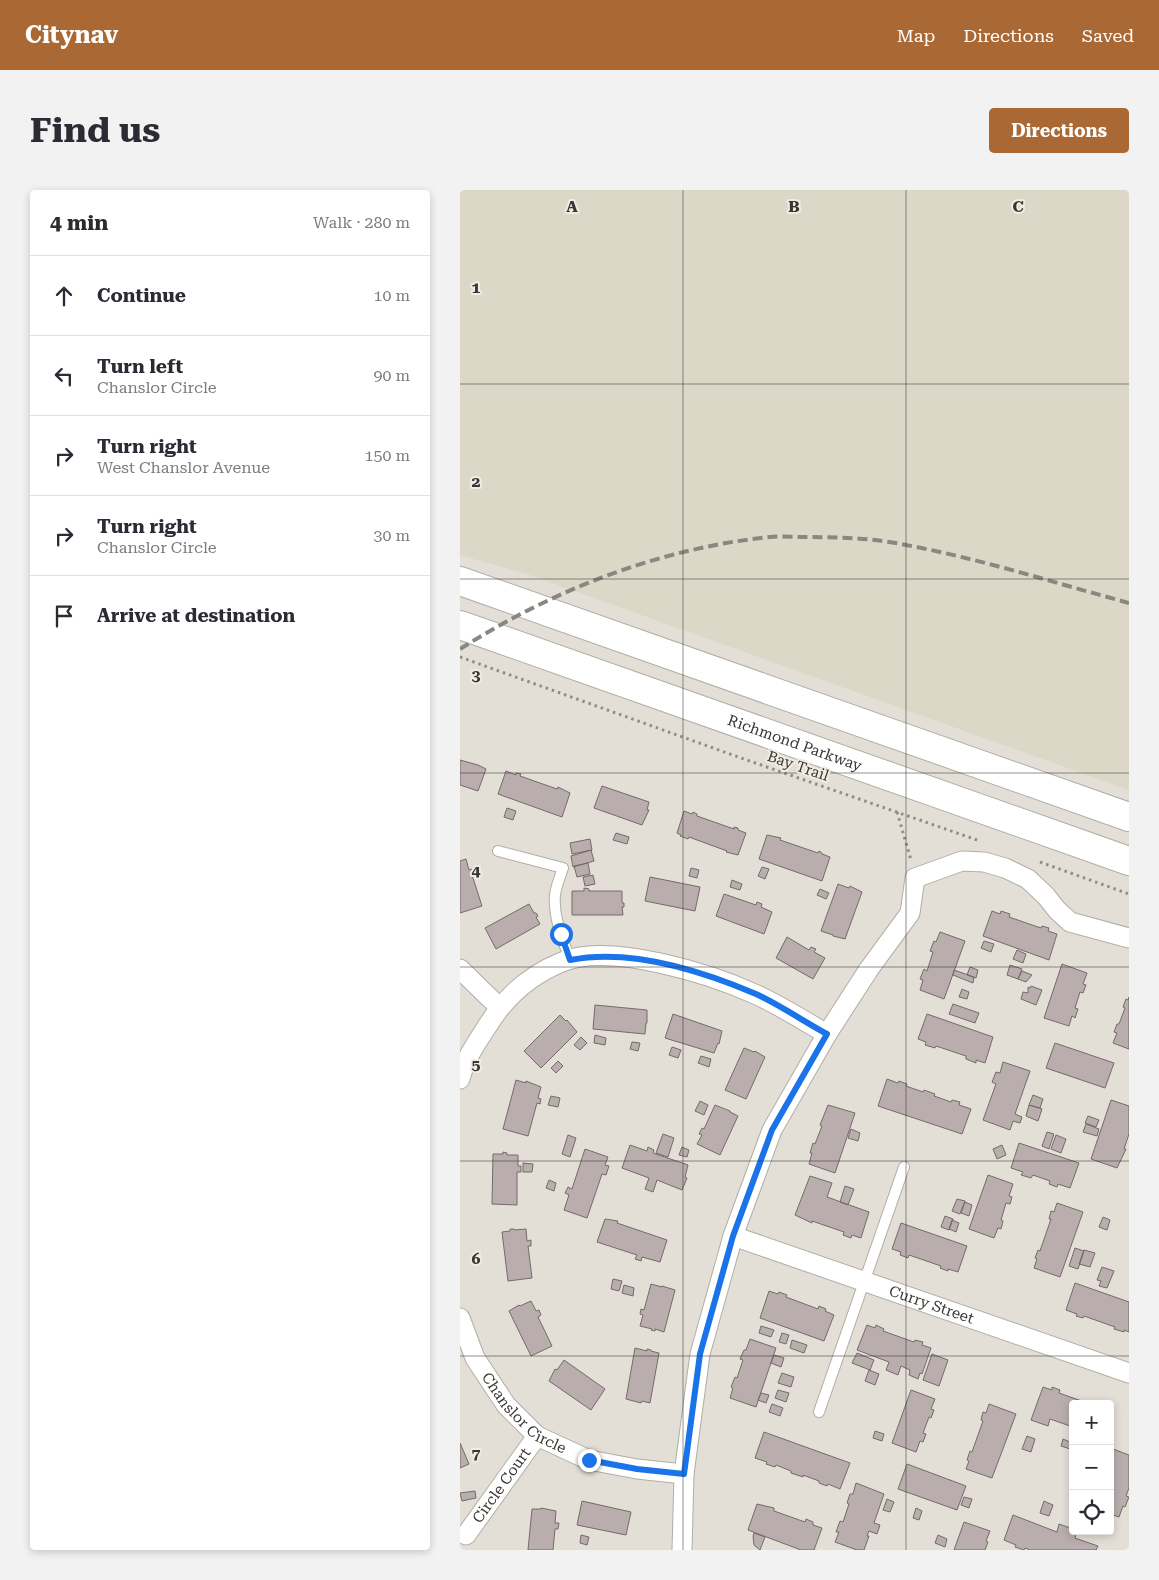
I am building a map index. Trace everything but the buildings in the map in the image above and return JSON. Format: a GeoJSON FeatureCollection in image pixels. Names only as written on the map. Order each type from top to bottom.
{"type":"FeatureCollection","features":[{"type":"Feature","properties":{"kind":"highway"},"geometry":{"type":"LineString","coordinates":[[460,581],[1129,818]]}},
{"type":"Feature","properties":{"kind":"highway","name":"Richmond Parkway"},"geometry":{"type":"LineString","coordinates":[[460,625],[1129,861]]}},
{"type":"Feature","properties":{"kind":"street"},"geometry":{"type":"LineString","coordinates":[[682,1550],[684,1474],[700,1354],[733,1236],[772,1130],[827,1034],[869,969],[910,913],[916,878],[962,861],[984,862],[1005,868],[1028,879],[1070,922],[1129,938]]}},
{"type":"Feature","properties":{"kind":"street"},"geometry":{"type":"LineString","coordinates":[[460,1079],[463,1066],[499,1007],[528,980],[563,962],[589,956],[625,957],[683,967],[757,995],[827,1034]]}},
{"type":"Feature","properties":{"kind":"street"},"geometry":{"type":"LineString","coordinates":[[460,969],[499,1007]]}},
{"type":"Feature","properties":{"kind":"street","name":"Curry Street"},"geometry":{"type":"LineString","coordinates":[[733,1236],[1129,1373]]}},
{"type":"Feature","properties":{"kind":"street","name":"Chanslor Circle"},"geometry":{"type":"LineString","coordinates":[[460,1318],[475,1358],[506,1404],[537,1436],[589,1460],[637,1469],[684,1474]]}},
{"type":"Feature","properties":{"kind":"street","name":"Circle Court"},"geometry":{"type":"LineString","coordinates":[[466,1535],[537,1436]]}},
{"type":"Feature","properties":{"kind":"lane"},"geometry":{"type":"LineString","coordinates":[[498,850],[562,868],[555,894],[556,907],[561,934],[570,960]]}},
{"type":"Feature","properties":{"kind":"lane"},"geometry":{"type":"LineString","coordinates":[[819,1412],[904,1167]]}},
{"type":"Feature","properties":{"kind":"path","name":"Bay Trail"},"geometry":{"type":"LineString","coordinates":[[460,656],[741,758],[987,843]]}},
{"type":"Feature","properties":{"kind":"path"},"geometry":{"type":"LineString","coordinates":[[1031,859],[1129,894]]}},
{"type":"Feature","properties":{"kind":"shaded area"},"geometry":{"type":"Polygon","coordinates":[[[460,190],[1129,190],[1129,790],[530,575],[460,555],[460,190]]]}},
{"type":"Feature","properties":{"kind":"railway"},"geometry":{"type":"LineString","coordinates":[[460,649],[532,608],[609,575],[688,551],[774,537],[868,539],[894,543],[990,564],[1129,603]]}},
{"type":"Feature","properties":{"kind":"route"},"geometry":{"type":"LineString","coordinates":[[561,934],[570,960],[589,956],[625,957],[683,967],[757,995],[827,1034],[772,1130],[733,1236],[700,1354],[684,1474],[637,1469],[589,1460]]}}]}
